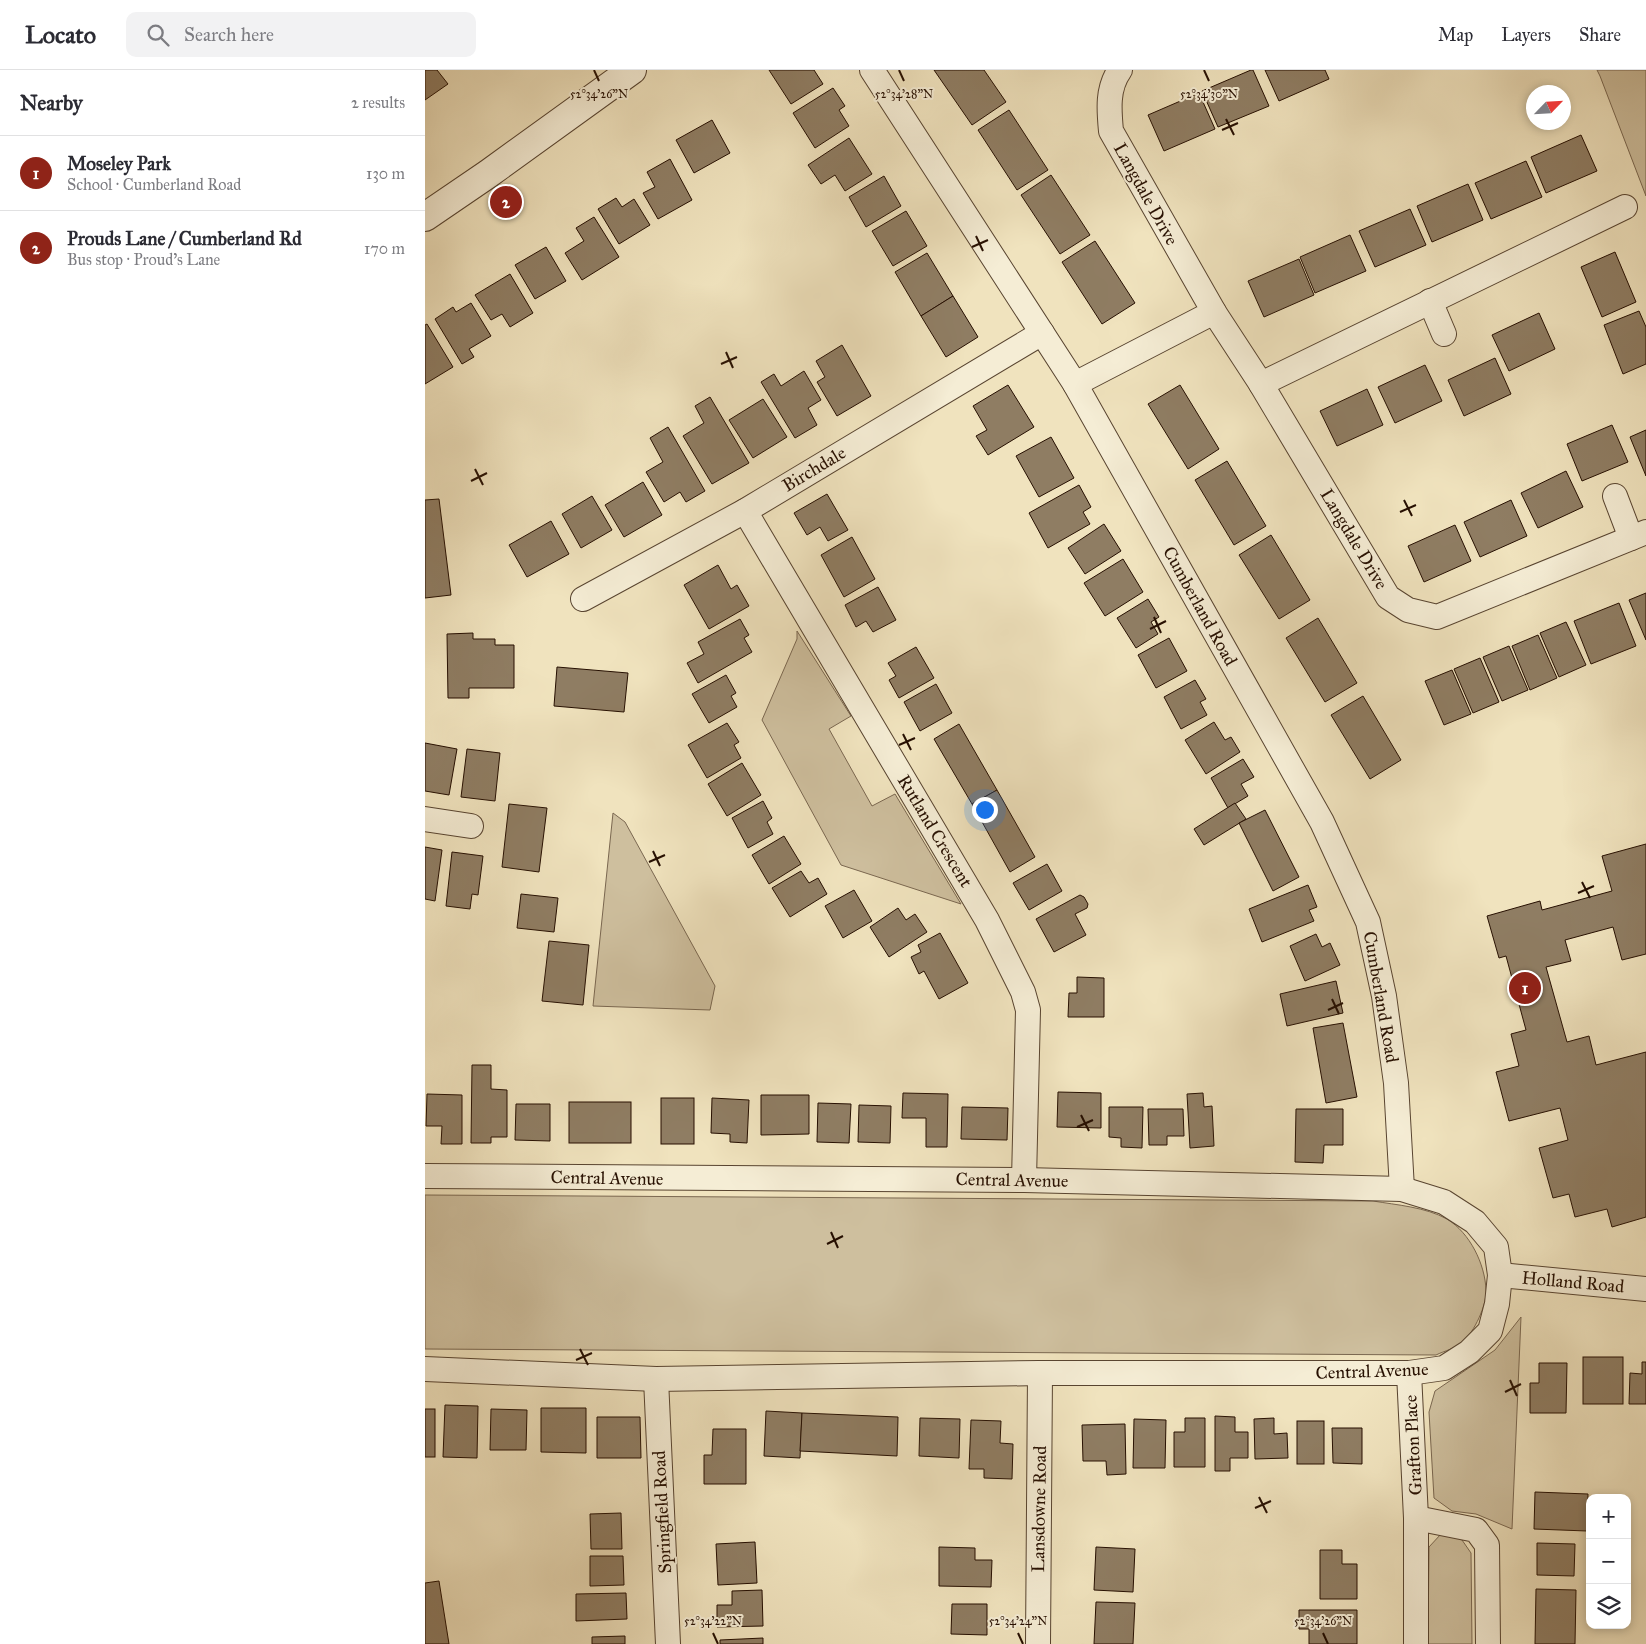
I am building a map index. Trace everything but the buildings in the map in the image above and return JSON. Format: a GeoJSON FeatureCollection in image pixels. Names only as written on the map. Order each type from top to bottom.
{"type":"FeatureCollection","features":[{"type":"Feature","properties":{"kind":"street"},"geometry":{"type":"LineString","coordinates":[[425,217],[504,163],[632,70]]}},
{"type":"Feature","properties":{"kind":"street","name":"Cumberland Road"},"geometry":{"type":"LineString","coordinates":[[872,70],[1075,384],[1322,822],[1368,922],[1385,996],[1396,1083],[1402,1189]]}},
{"type":"Feature","properties":{"kind":"street","name":"Langdale Drive"},"geometry":{"type":"LineString","coordinates":[[1120,70],[1115,76],[1108,106],[1111,131],[1214,312],[1261,384],[1388,597],[1408,610],[1437,617],[1639,535],[1615,496]]}},
{"type":"Feature","properties":{"kind":"street"},"geometry":{"type":"LineString","coordinates":[[1261,384],[1625,207]]}},
{"type":"Feature","properties":{"kind":"street"},"geometry":{"type":"LineString","coordinates":[[1430,301],[1444,334]]}},
{"type":"Feature","properties":{"kind":"street"},"geometry":{"type":"LineString","coordinates":[[1075,384],[1214,312]]}},
{"type":"Feature","properties":{"kind":"street","name":"Birchdale"},"geometry":{"type":"LineString","coordinates":[[583,599],[745,511],[1042,333]]}},
{"type":"Feature","properties":{"kind":"street","name":"Rutland Crescent"},"geometry":{"type":"LineString","coordinates":[[745,511],[987,920],[1023,992],[1028,1010],[1024,1180]]}},
{"type":"Feature","properties":{"kind":"street"},"geometry":{"type":"LineString","coordinates":[[425,819],[471,826]]}},
{"type":"Feature","properties":{"kind":"street","name":"Central Avenue"},"geometry":{"type":"LineString","coordinates":[[425,1176],[1024,1180],[1402,1189],[1444,1202],[1475,1222],[1496,1247],[1501,1275],[1497,1304],[1490,1331],[1469,1352],[1444,1368],[1409,1372],[1040,1373],[656,1379],[425,1369]]}},
{"type":"Feature","properties":{"kind":"street","name":"Holland Road"},"geometry":{"type":"LineString","coordinates":[[1501,1275],[1646,1289]]}},
{"type":"Feature","properties":{"kind":"street","name":"Grafton Place"},"geometry":{"type":"LineString","coordinates":[[1409,1372],[1416,1518],[1416,1644]]}},
{"type":"Feature","properties":{"kind":"street","name":"Lansdowne Road"},"geometry":{"type":"LineString","coordinates":[[1038,1644],[1040,1373]]}},
{"type":"Feature","properties":{"kind":"street","name":"Springfield Road"},"geometry":{"type":"LineString","coordinates":[[656,1379],[669,1644]]}},
{"type":"Feature","properties":{"kind":"street","name":"Grafton Place"},"geometry":{"type":"LineString","coordinates":[[1416,1518],[1476,1530],[1487,1545],[1488,1644]]}},
{"type":"Feature","properties":{"kind":"shaded area"},"geometry":{"type":"Polygon","coordinates":[[[1597,70],[1646,70],[1646,196],[1600,76],[1597,70]]]}},
{"type":"Feature","properties":{"kind":"shaded area"},"geometry":{"type":"Polygon","coordinates":[[[797,631],[851,716],[829,729],[872,806],[895,794],[961,904],[841,865],[762,720],[797,639],[797,631]]]}},
{"type":"Feature","properties":{"kind":"shaded area"},"geometry":{"type":"Polygon","coordinates":[[[613,813],[625,822],[715,986],[710,1010],[593,1006],[613,813]]]}},
{"type":"Feature","properties":{"kind":"shaded area"},"geometry":{"type":"Polygon","coordinates":[[[425,1195],[1373,1201],[1430,1212],[1447,1219],[1455,1225],[1463,1232],[1475,1250],[1483,1270],[1486,1296],[1479,1318],[1467,1338],[1457,1346],[1436,1355],[425,1349],[425,1195]]]}},
{"type":"Feature","properties":{"kind":"shaded area"},"geometry":{"type":"Polygon","coordinates":[[[1521,1317],[1512,1529],[1476,1514],[1452,1511],[1434,1498],[1429,1412],[1435,1391],[1495,1350],[1521,1317]]]}},
{"type":"Feature","properties":{"kind":"shaded area"},"geometry":{"type":"Polygon","coordinates":[[[1441,1534],[1454,1534],[1462,1540],[1471,1553],[1472,1644],[1428,1644],[1429,1547],[1441,1534]]]}},
{"type":"Feature","properties":{"kind":"place","name":"Prouds Lane / Cumberland Rd"},"geometry":{"type":"Point","coordinates":[506,202]}},
{"type":"Feature","properties":{"kind":"place","name":"Moseley Park"},"geometry":{"type":"Point","coordinates":[1525,988]}}]}
